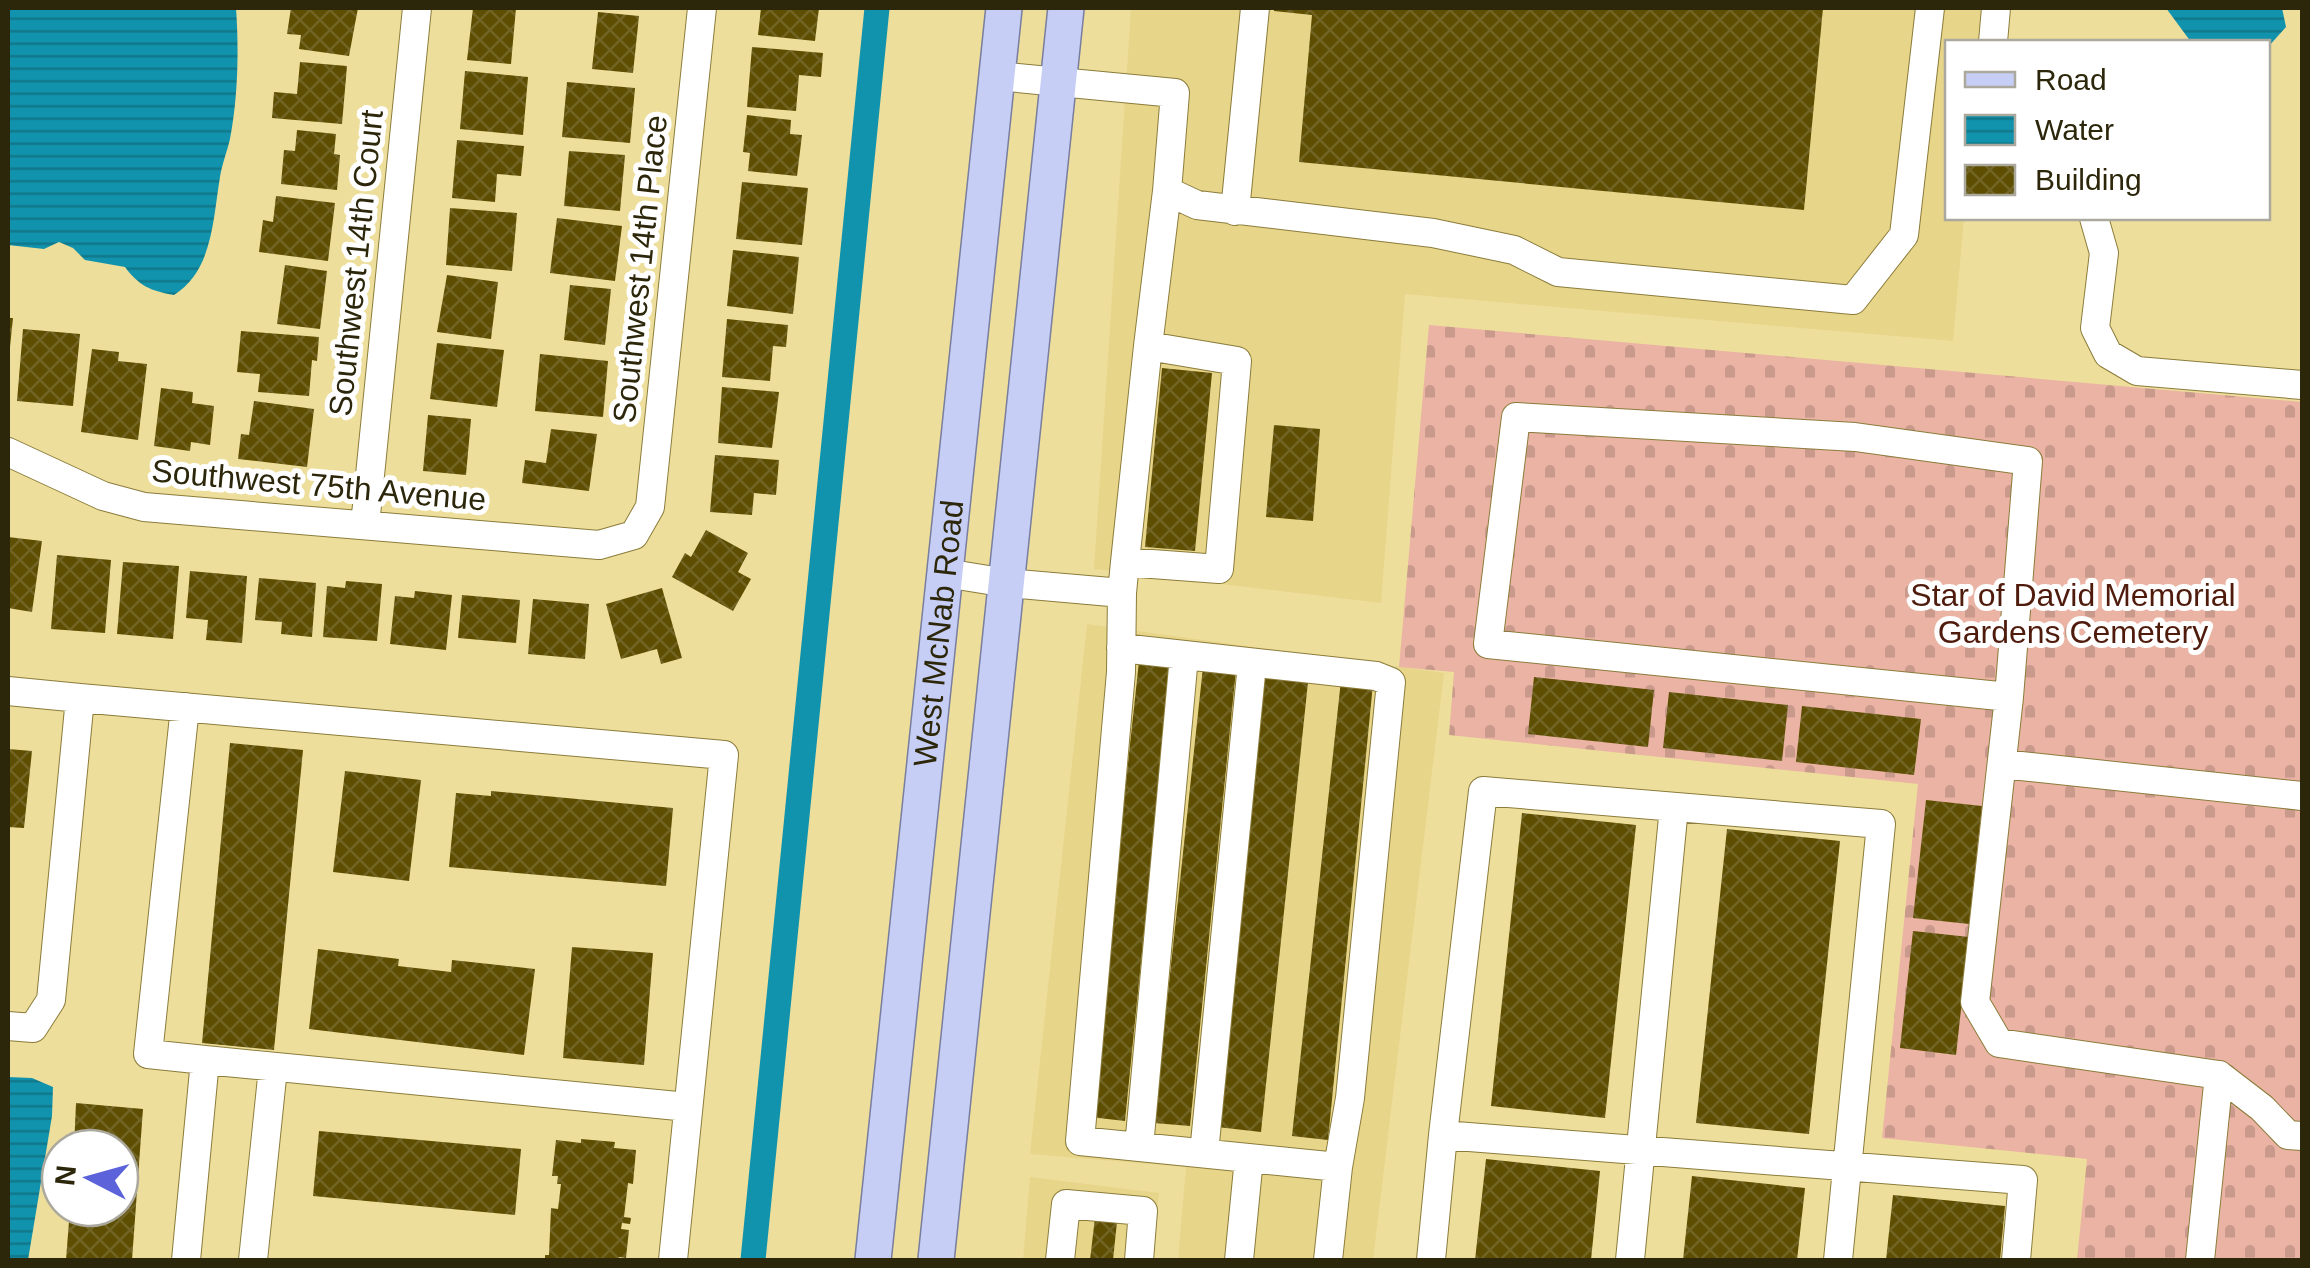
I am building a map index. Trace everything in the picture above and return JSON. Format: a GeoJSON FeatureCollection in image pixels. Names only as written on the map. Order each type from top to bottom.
{"type":"FeatureCollection","features":[{"type":"Feature","properties":{"kind":"main road","name":"West McNab Road"},"geometry":{"type":"LineString","coordinates":[[874,1260],[1004,8]]}},
{"type":"Feature","properties":{"kind":"main road","name":"West McNab Road"},"geometry":{"type":"LineString","coordinates":[[936,1260],[1066,8]]}},
{"type":"Feature","properties":{"kind":"street","name":"Southwest 14th Court"},"geometry":{"type":"LineString","coordinates":[[364,525],[417,8]]}},
{"type":"Feature","properties":{"kind":"street","name":"Southwest 14th Place"},"geometry":{"type":"LineString","coordinates":[[634,535],[650,507],[702,8]]}},
{"type":"Feature","properties":{"kind":"street"},"geometry":{"type":"LineString","coordinates":[[1235,211],[1255,8]]}},
{"type":"Feature","properties":{"kind":"street"},"geometry":{"type":"LineString","coordinates":[[1167,191],[1198,206],[1433,233],[1514,250],[1558,272],[1853,300],[1904,236],[1930,8]]}},
{"type":"Feature","properties":{"kind":"street"},"geometry":{"type":"LineString","coordinates":[[1993,40],[1996,8]]}},
{"type":"Feature","properties":{"kind":"street"},"geometry":{"type":"LineString","coordinates":[[997,76],[1175,93],[1124,562],[1122,648],[1080,1141],[1338,1167]]}},
{"type":"Feature","properties":{"kind":"street"},"geometry":{"type":"LineString","coordinates":[[2095,220],[2104,252],[2096,328],[2108,354],[2136,371],[2302,384]]}},
{"type":"Feature","properties":{"kind":"street"},"geometry":{"type":"LineString","coordinates":[[1124,562],[1219,569],[1237,361],[1148,346]]}},
{"type":"Feature","properties":{"kind":"street"},"geometry":{"type":"LineString","coordinates":[[2009,697],[1488,644],[1516,417],[1855,437],[2028,461],[2009,697],[1975,1002],[1999,1042],[2220,1075],[2288,1134],[2302,1136]]}},
{"type":"Feature","properties":{"kind":"street","name":"Southwest 75th Avenue"},"geometry":{"type":"LineString","coordinates":[[8,452],[103,496],[144,507],[599,545],[634,535]]}},
{"type":"Feature","properties":{"kind":"street"},"geometry":{"type":"LineString","coordinates":[[945,573],[1122,593]]}},
{"type":"Feature","properties":{"kind":"street"},"geometry":{"type":"LineString","coordinates":[[1122,648],[1376,676],[1391,682],[1350,1098],[1328,1260]]}},
{"type":"Feature","properties":{"kind":"street"},"geometry":{"type":"LineString","coordinates":[[1139,1147],[1184,656]]}},
{"type":"Feature","properties":{"kind":"street"},"geometry":{"type":"LineString","coordinates":[[1204,1153],[1252,664]]}},
{"type":"Feature","properties":{"kind":"street"},"geometry":{"type":"LineString","coordinates":[[8,690],[724,755],[673,1260]]}},
{"type":"Feature","properties":{"kind":"street"},"geometry":{"type":"LineString","coordinates":[[8,1026],[33,1028],[50,1000],[80,698]]}},
{"type":"Feature","properties":{"kind":"street"},"geometry":{"type":"LineString","coordinates":[[185,707],[148,1054],[688,1107]]}},
{"type":"Feature","properties":{"kind":"street"},"geometry":{"type":"LineString","coordinates":[[2002,764],[2302,796]]}},
{"type":"Feature","properties":{"kind":"street"},"geometry":{"type":"LineString","coordinates":[[1431,1260],[1483,791],[1881,824],[1838,1260]]}},
{"type":"Feature","properties":{"kind":"street"},"geometry":{"type":"LineString","coordinates":[[1630,1260],[1674,807]]}},
{"type":"Feature","properties":{"kind":"street"},"geometry":{"type":"LineString","coordinates":[[186,1260],[205,1060]]}},
{"type":"Feature","properties":{"kind":"street"},"geometry":{"type":"LineString","coordinates":[[253,1260],[273,1068]]}},
{"type":"Feature","properties":{"kind":"street"},"geometry":{"type":"LineString","coordinates":[[2200,1260],[2220,1075]]}},
{"type":"Feature","properties":{"kind":"street"},"geometry":{"type":"LineString","coordinates":[[1443,1135],[2023,1180],[2016,1260]]}},
{"type":"Feature","properties":{"kind":"street"},"geometry":{"type":"LineString","coordinates":[[1239,1260],[1249,1158]]}},
{"type":"Feature","properties":{"kind":"street"},"geometry":{"type":"LineString","coordinates":[[1060,1260],[1066,1204],[1144,1211],[1139,1260]]}},
{"type":"Feature","properties":{"kind":"shaded area"},"geometry":{"type":"Polygon","coordinates":[[[1131,8],[1982,8],[1979,40],[1945,40],[1945,220],[1964,220],[1953,341],[1405,294],[1381,603],[1094,569],[1131,8]]]}},
{"type":"Feature","properties":{"kind":"shaded area"},"geometry":{"type":"Polygon","coordinates":[[[1087,624],[1444,673],[1373,1260],[1178,1260],[1186,1167],[1030,1154],[1087,624]]]}},
{"type":"Feature","properties":{"kind":"shaded area"},"geometry":{"type":"Polygon","coordinates":[[[1030,1177],[1159,1193],[1151,1260],[1023,1260],[1030,1177]]]}},
{"type":"Feature","properties":{"kind":"green space","name":"Star of David Memorial Gardens Cemetery"},"geometry":{"type":"Polygon","coordinates":[[[1429,325],[2302,402],[2302,1260],[2077,1260],[2087,1159],[1882,1138],[1918,784],[1449,735],[1454,672],[1399,667],[1429,325]]]}},
{"type":"Feature","properties":{"kind":"water"},"geometry":{"type":"Polygon","coordinates":[[[8,8],[236,8],[235,107],[213,226],[197,272],[174,295],[146,287],[125,267],[85,260],[73,248],[59,242],[44,249],[8,245],[8,8]]]}},
{"type":"Feature","properties":{"kind":"water"},"geometry":{"type":"Polygon","coordinates":[[[2166,8],[2282,8],[2286,27],[2270,45],[2270,40],[2190,40],[2166,8]]]}},
{"type":"Feature","properties":{"kind":"water"},"geometry":{"type":"Polygon","coordinates":[[[8,1077],[32,1078],[53,1087],[52,1116],[50,1128],[40,1128],[40,1188],[28,1260],[8,1260],[8,1077]]]}},
{"type":"Feature","properties":{"kind":"building"},"geometry":{"type":"Polygon","coordinates":[[[291,8],[358,8],[349,56],[299,49],[301,35],[287,34],[291,8]]]}},
{"type":"Feature","properties":{"kind":"building"},"geometry":{"type":"Polygon","coordinates":[[[473,8],[516,8],[511,64],[467,60],[473,8]]]}},
{"type":"Feature","properties":{"kind":"building"},"geometry":{"type":"Polygon","coordinates":[[[761,8],[819,8],[815,41],[758,35],[761,8]]]}},
{"type":"Feature","properties":{"kind":"building"},"geometry":{"type":"Polygon","coordinates":[[[1274,8],[1823,8],[1804,210],[1299,162],[1312,15],[1274,8]]]}},
{"type":"Feature","properties":{"kind":"building"},"geometry":{"type":"Polygon","coordinates":[[[598,12],[639,16],[633,73],[592,69],[598,12]]]}},
{"type":"Feature","properties":{"kind":"building"},"geometry":{"type":"Polygon","coordinates":[[[752,47],[823,53],[821,77],[799,75],[796,111],[747,107],[752,47]]]}},
{"type":"Feature","properties":{"kind":"building"},"geometry":{"type":"Polygon","coordinates":[[[300,62],[347,66],[342,124],[272,118],[274,92],[297,94],[300,62]]]}},
{"type":"Feature","properties":{"kind":"building"},"geometry":{"type":"Polygon","coordinates":[[[465,71],[528,77],[523,135],[460,129],[465,71]]]}},
{"type":"Feature","properties":{"kind":"building"},"geometry":{"type":"Polygon","coordinates":[[[567,82],[635,88],[630,143],[562,137],[567,82]]]}},
{"type":"Feature","properties":{"kind":"building"},"geometry":{"type":"Polygon","coordinates":[[[747,115],[791,120],[790,134],[802,135],[797,176],[748,171],[750,153],[743,152],[747,115]]]}},
{"type":"Feature","properties":{"kind":"building"},"geometry":{"type":"Polygon","coordinates":[[[297,130],[336,134],[334,154],[340,155],[337,190],[281,184],[284,150],[295,151],[297,130]]]}},
{"type":"Feature","properties":{"kind":"building"},"geometry":{"type":"Polygon","coordinates":[[[457,140],[524,146],[521,176],[497,174],[495,202],[452,198],[457,140]]]}},
{"type":"Feature","properties":{"kind":"building"},"geometry":{"type":"Polygon","coordinates":[[[569,151],[625,155],[620,211],[564,206],[569,151]]]}},
{"type":"Feature","properties":{"kind":"building"},"geometry":{"type":"Polygon","coordinates":[[[742,182],[808,188],[802,245],[736,239],[742,182]]]}},
{"type":"Feature","properties":{"kind":"building"},"geometry":{"type":"Polygon","coordinates":[[[276,196],[335,203],[328,261],[259,252],[263,220],[273,222],[276,196]]]}},
{"type":"Feature","properties":{"kind":"building"},"geometry":{"type":"Polygon","coordinates":[[[450,208],[517,213],[512,271],[446,265],[450,208]]]}},
{"type":"Feature","properties":{"kind":"building"},"geometry":{"type":"Polygon","coordinates":[[[557,218],[622,226],[615,281],[550,273],[557,218]]]}},
{"type":"Feature","properties":{"kind":"building"},"geometry":{"type":"Polygon","coordinates":[[[733,250],[799,257],[793,314],[727,306],[733,250]]]}},
{"type":"Feature","properties":{"kind":"building"},"geometry":{"type":"Polygon","coordinates":[[[285,265],[327,271],[320,329],[277,324],[285,265]]]}},
{"type":"Feature","properties":{"kind":"building"},"geometry":{"type":"Polygon","coordinates":[[[447,275],[498,282],[491,339],[437,332],[447,275]]]}},
{"type":"Feature","properties":{"kind":"building"},"geometry":{"type":"Polygon","coordinates":[[[570,285],[611,289],[605,345],[564,340],[570,285]]]}},
{"type":"Feature","properties":{"kind":"building"},"geometry":{"type":"Polygon","coordinates":[[[8,318],[13,318],[10,347],[8,347],[8,318]]]}},
{"type":"Feature","properties":{"kind":"building"},"geometry":{"type":"Polygon","coordinates":[[[727,319],[788,325],[786,347],[773,346],[770,381],[722,377],[727,319]]]}},
{"type":"Feature","properties":{"kind":"building"},"geometry":{"type":"Polygon","coordinates":[[[23,329],[80,334],[73,406],[17,401],[23,329]]]}},
{"type":"Feature","properties":{"kind":"building"},"geometry":{"type":"Polygon","coordinates":[[[241,331],[319,337],[317,361],[312,360],[309,396],[258,392],[260,374],[237,372],[241,331]]]}},
{"type":"Feature","properties":{"kind":"building"},"geometry":{"type":"Polygon","coordinates":[[[437,343],[504,350],[497,407],[430,399],[437,343]]]}},
{"type":"Feature","properties":{"kind":"building"},"geometry":{"type":"Polygon","coordinates":[[[92,349],[119,352],[118,361],[147,364],[138,440],[81,432],[92,349]]]}},
{"type":"Feature","properties":{"kind":"building"},"geometry":{"type":"Polygon","coordinates":[[[540,354],[608,361],[603,417],[535,411],[540,354]]]}},
{"type":"Feature","properties":{"kind":"building"},"geometry":{"type":"Polygon","coordinates":[[[1162,368],[1212,373],[1195,551],[1145,547],[1162,368]]]}},
{"type":"Feature","properties":{"kind":"building"},"geometry":{"type":"Polygon","coordinates":[[[722,387],[779,392],[772,448],[718,443],[722,387]]]}},
{"type":"Feature","properties":{"kind":"building"},"geometry":{"type":"Polygon","coordinates":[[[161,388],[193,392],[192,403],[214,406],[210,445],[191,442],[190,451],[154,446],[161,388]]]}},
{"type":"Feature","properties":{"kind":"building"},"geometry":{"type":"Polygon","coordinates":[[[254,401],[314,409],[307,467],[238,459],[241,434],[249,435],[254,401]]]}},
{"type":"Feature","properties":{"kind":"building"},"geometry":{"type":"Polygon","coordinates":[[[428,415],[471,419],[466,475],[423,471],[428,415]]]}},
{"type":"Feature","properties":{"kind":"building"},"geometry":{"type":"Polygon","coordinates":[[[1274,425],[1320,429],[1313,521],[1266,517],[1274,425]]]}},
{"type":"Feature","properties":{"kind":"building"},"geometry":{"type":"Polygon","coordinates":[[[551,429],[597,434],[589,491],[522,483],[525,460],[546,463],[551,429]]]}},
{"type":"Feature","properties":{"kind":"building"},"geometry":{"type":"Polygon","coordinates":[[[715,455],[779,460],[776,495],[754,493],[752,515],[710,512],[715,455]]]}},
{"type":"Feature","properties":{"kind":"building"},"geometry":{"type":"Polygon","coordinates":[[[706,530],[748,553],[738,572],[751,579],[733,611],[672,577],[685,553],[691,557],[706,530]]]}},
{"type":"Feature","properties":{"kind":"building"},"geometry":{"type":"Polygon","coordinates":[[[8,537],[42,541],[32,612],[8,608],[8,537]]]}},
{"type":"Feature","properties":{"kind":"building"},"geometry":{"type":"Polygon","coordinates":[[[57,555],[111,560],[105,633],[51,629],[57,555]]]}},
{"type":"Feature","properties":{"kind":"building"},"geometry":{"type":"Polygon","coordinates":[[[123,562],[179,566],[173,639],[117,634],[123,562]]]}},
{"type":"Feature","properties":{"kind":"building"},"geometry":{"type":"Polygon","coordinates":[[[190,571],[247,576],[242,643],[206,640],[208,620],[186,618],[190,571]]]}},
{"type":"Feature","properties":{"kind":"building"},"geometry":{"type":"Polygon","coordinates":[[[259,578],[316,583],[312,637],[281,634],[282,622],[255,620],[259,578]]]}},
{"type":"Feature","properties":{"kind":"building"},"geometry":{"type":"Polygon","coordinates":[[[346,581],[382,584],[377,641],[323,637],[327,586],[345,588],[346,581]]]}},
{"type":"Feature","properties":{"kind":"building"},"geometry":{"type":"Polygon","coordinates":[[[662,588],[682,658],[661,664],[657,649],[621,659],[606,604],[662,588]]]}},
{"type":"Feature","properties":{"kind":"building"},"geometry":{"type":"Polygon","coordinates":[[[415,591],[452,595],[446,650],[390,644],[395,596],[414,598],[415,591]]]}},
{"type":"Feature","properties":{"kind":"building"},"geometry":{"type":"Polygon","coordinates":[[[462,595],[520,600],[516,643],[458,638],[462,595]]]}},
{"type":"Feature","properties":{"kind":"building"},"geometry":{"type":"Polygon","coordinates":[[[533,599],[589,604],[585,659],[528,654],[533,599]]]}},
{"type":"Feature","properties":{"kind":"building"},"geometry":{"type":"Polygon","coordinates":[[[1139,661],[1171,664],[1125,1121],[1090,1117],[1139,661]]]}},
{"type":"Feature","properties":{"kind":"building"},"geometry":{"type":"Polygon","coordinates":[[[1203,667],[1236,670],[1190,1126],[1154,1123],[1203,667]]]}},
{"type":"Feature","properties":{"kind":"building"},"geometry":{"type":"Polygon","coordinates":[[[1263,677],[1308,682],[1261,1132],[1217,1127],[1263,677]]]}},
{"type":"Feature","properties":{"kind":"building"},"geometry":{"type":"Polygon","coordinates":[[[1534,677],[1654,690],[1648,747],[1528,734],[1534,677]]]}},
{"type":"Feature","properties":{"kind":"building"},"geometry":{"type":"Polygon","coordinates":[[[1341,680],[1373,684],[1328,1140],[1292,1136],[1341,680]]]}},
{"type":"Feature","properties":{"kind":"building"},"geometry":{"type":"Polygon","coordinates":[[[1669,692],[1788,705],[1782,761],[1663,748],[1669,692]]]}},
{"type":"Feature","properties":{"kind":"building"},"geometry":{"type":"Polygon","coordinates":[[[1802,706],[1921,719],[1914,775],[1796,762],[1802,706]]]}},
{"type":"Feature","properties":{"kind":"building"},"geometry":{"type":"Polygon","coordinates":[[[230,743],[303,750],[274,1050],[202,1043],[230,743]]]}},
{"type":"Feature","properties":{"kind":"building"},"geometry":{"type":"Polygon","coordinates":[[[8,749],[32,751],[24,828],[8,827],[8,749]]]}},
{"type":"Feature","properties":{"kind":"building"},"geometry":{"type":"Polygon","coordinates":[[[345,771],[421,780],[409,881],[333,872],[345,771]]]}},
{"type":"Feature","properties":{"kind":"building"},"geometry":{"type":"Polygon","coordinates":[[[491,791],[673,808],[666,886],[449,867],[456,793],[491,796],[491,791]]]}},
{"type":"Feature","properties":{"kind":"building"},"geometry":{"type":"Polygon","coordinates":[[[1926,800],[1982,806],[1969,924],[1913,918],[1926,800]]]}},
{"type":"Feature","properties":{"kind":"building"},"geometry":{"type":"Polygon","coordinates":[[[1522,813],[1636,825],[1605,1118],[1491,1106],[1522,813]]]}},
{"type":"Feature","properties":{"kind":"building"},"geometry":{"type":"Polygon","coordinates":[[[1727,829],[1840,841],[1809,1134],[1696,1123],[1727,829]]]}},
{"type":"Feature","properties":{"kind":"building"},"geometry":{"type":"Polygon","coordinates":[[[1913,931],[1969,937],[1956,1055],[1900,1048],[1913,931]]]}},
{"type":"Feature","properties":{"kind":"building"},"geometry":{"type":"Polygon","coordinates":[[[572,947],[653,953],[644,1065],[563,1058],[572,947]]]}},
{"type":"Feature","properties":{"kind":"building"},"geometry":{"type":"Polygon","coordinates":[[[318,949],[399,959],[398,966],[451,972],[452,960],[535,969],[524,1055],[309,1029],[318,949]]]}},
{"type":"Feature","properties":{"kind":"building"},"geometry":{"type":"Polygon","coordinates":[[[76,1103],[143,1109],[140,1150],[140,1128],[75,1128],[76,1103]]]}},
{"type":"Feature","properties":{"kind":"building"},"geometry":{"type":"Polygon","coordinates":[[[319,1131],[521,1149],[515,1215],[313,1196],[319,1131]]]}},
{"type":"Feature","properties":{"kind":"building"},"geometry":{"type":"Polygon","coordinates":[[[581,1139],[615,1142],[614,1148],[636,1150],[633,1184],[628,1183],[624,1217],[631,1218],[630,1224],[622,1223],[621,1229],[629,1230],[626,1258],[545,1260],[545,1255],[549,1255],[551,1208],[558,1209],[561,1184],[557,1184],[558,1176],[552,1176],[556,1140],[581,1143],[581,1139]]]}},
{"type":"Feature","properties":{"kind":"building"},"geometry":{"type":"Polygon","coordinates":[[[1486,1159],[1600,1171],[1591,1260],[1475,1260],[1486,1159]]]}},
{"type":"Feature","properties":{"kind":"building"},"geometry":{"type":"Polygon","coordinates":[[[1692,1176],[1805,1188],[1797,1260],[1683,1260],[1692,1176]]]}},
{"type":"Feature","properties":{"kind":"building"},"geometry":{"type":"Polygon","coordinates":[[[1893,1195],[2005,1206],[2000,1260],[1886,1260],[1893,1195]]]}},
{"type":"Feature","properties":{"kind":"building"},"geometry":{"type":"Polygon","coordinates":[[[1096,1209],[1118,1212],[1113,1260],[1090,1260],[1096,1209]]]}},
{"type":"Feature","properties":{"kind":"building"},"geometry":{"type":"Polygon","coordinates":[[[68,1228],[134,1228],[132,1260],[66,1260],[68,1228]]]}},
{"type":"Feature","properties":{"kind":"waterway"},"geometry":{"type":"LineString","coordinates":[[753,1260],[877,8]]}}]}
